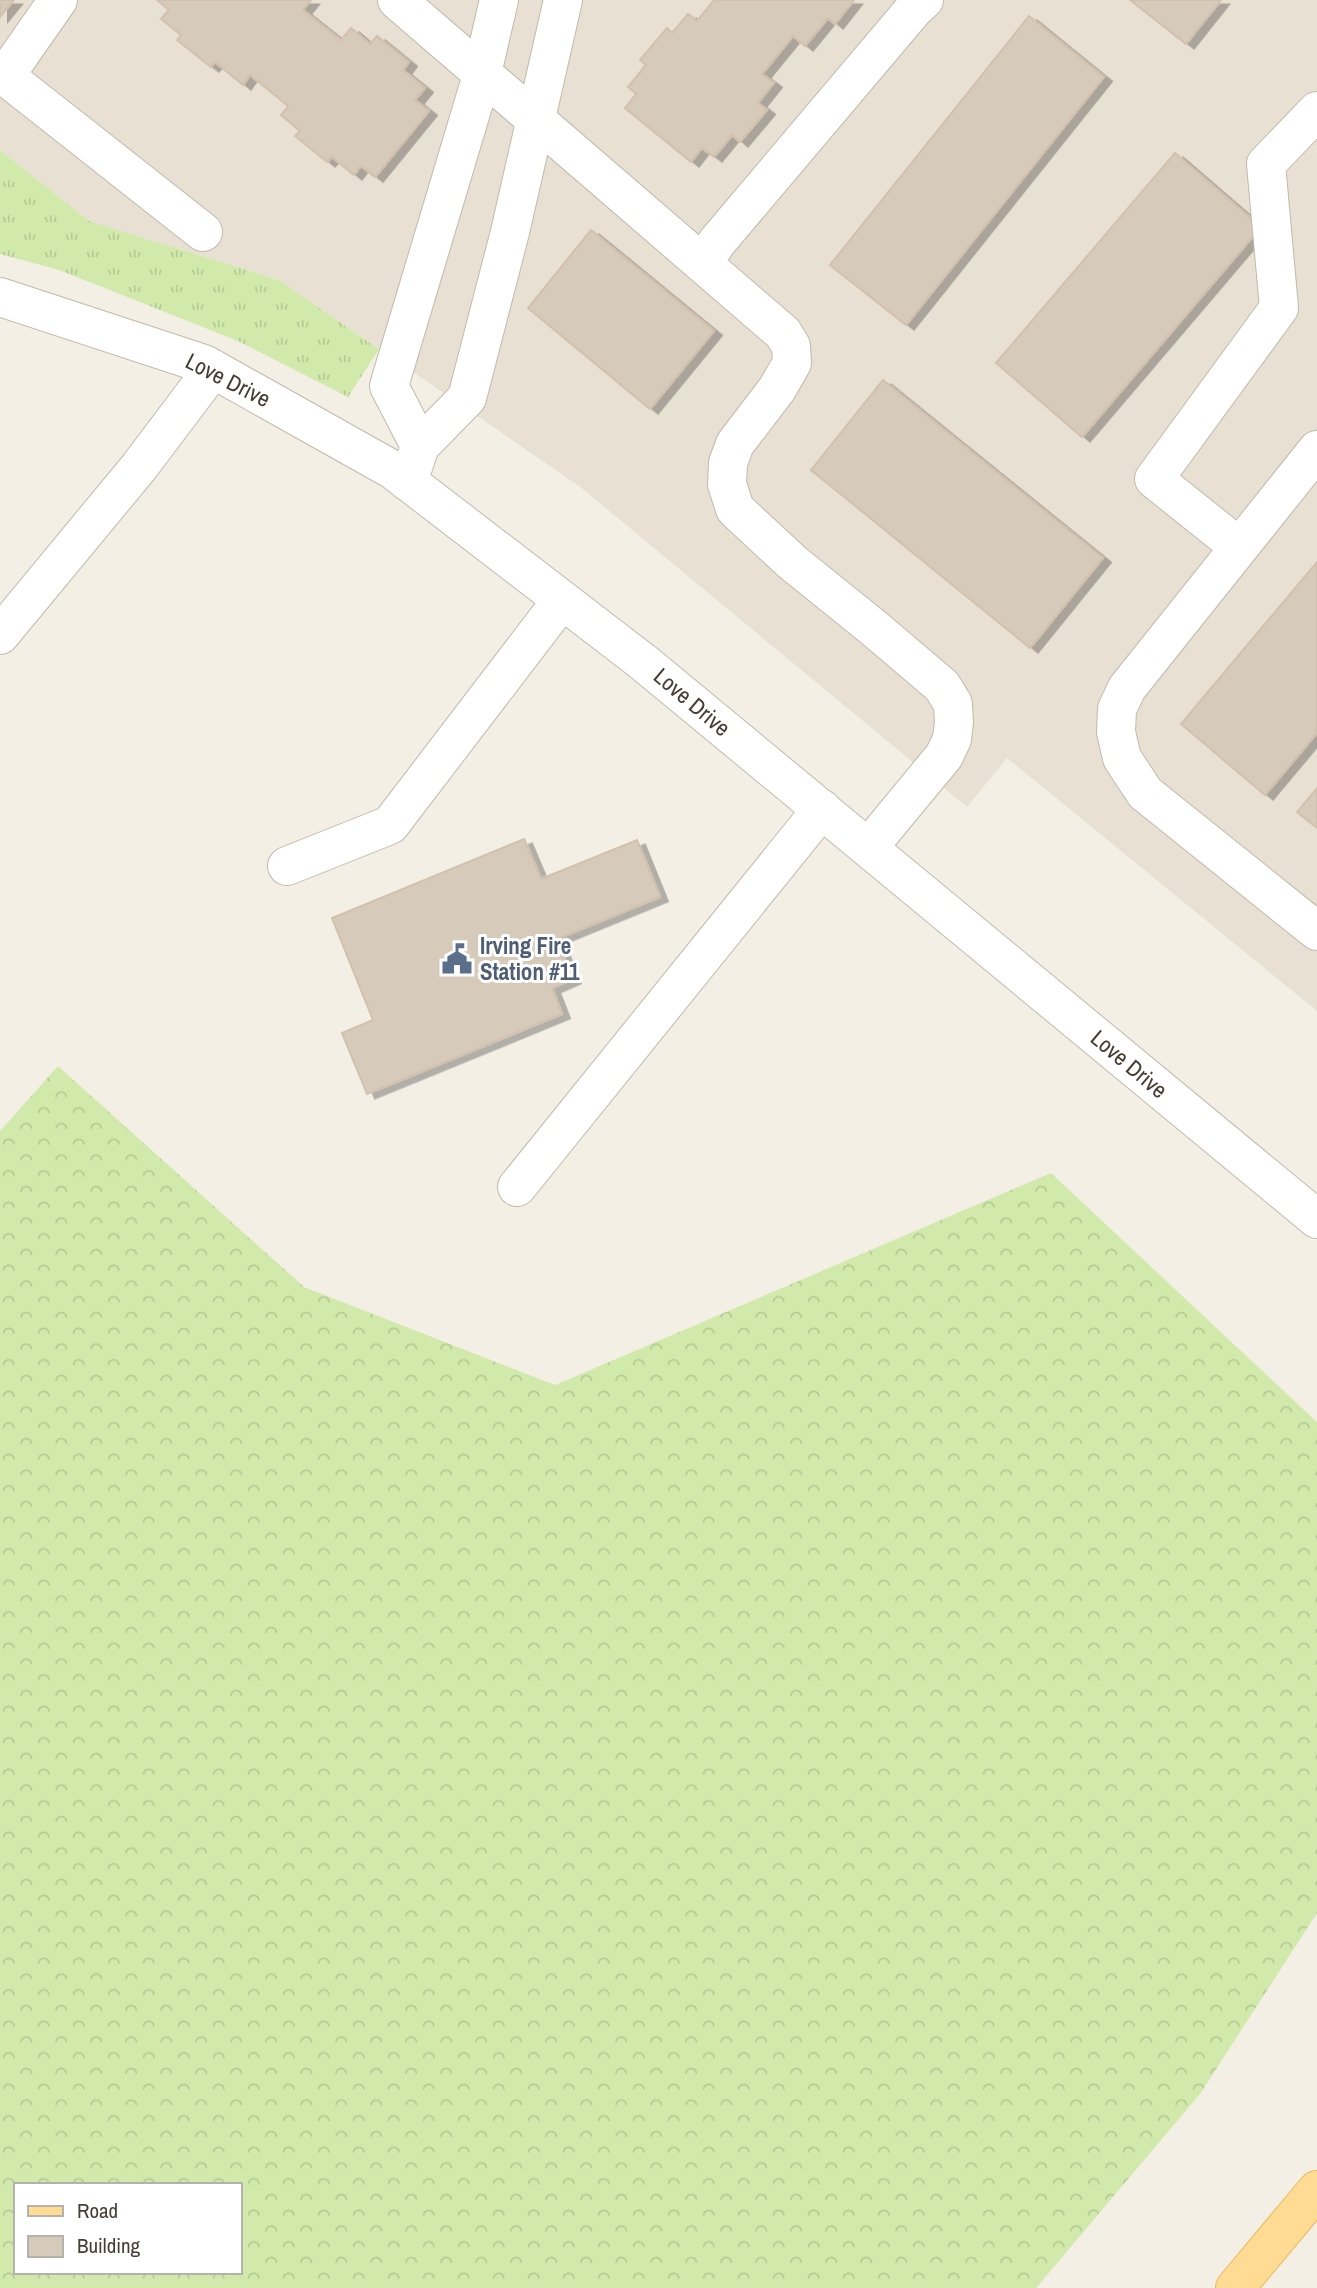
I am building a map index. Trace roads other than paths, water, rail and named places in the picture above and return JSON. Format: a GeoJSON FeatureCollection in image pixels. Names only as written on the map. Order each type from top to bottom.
{"type":"FeatureCollection","features":[{"type":"Feature","properties":{"kind":"main road"},"geometry":{"type":"LineString","coordinates":[[1235,2288],[1317,2190]]}},
{"type":"Feature","properties":{"kind":"street"},"geometry":{"type":"LineString","coordinates":[[58,0],[5,76],[203,232]]}},
{"type":"Feature","properties":{"kind":"street"},"geometry":{"type":"LineString","coordinates":[[397,0],[783,333],[792,346],[792,363],[777,389],[735,444],[728,463],[727,484],[735,509],[792,562],[942,686],[953,704],[952,739],[944,757],[868,848]]}},
{"type":"Feature","properties":{"kind":"street"},"geometry":{"type":"LineString","coordinates":[[420,446],[389,386],[482,74],[499,0]]}},
{"type":"Feature","properties":{"kind":"street"},"geometry":{"type":"LineString","coordinates":[[408,482],[420,446],[467,398],[510,232],[563,0]]}},
{"type":"Feature","properties":{"kind":"street"},"geometry":{"type":"LineString","coordinates":[[703,263],[744,210],[924,0]]}},
{"type":"Feature","properties":{"kind":"street"},"geometry":{"type":"LineString","coordinates":[[1239,547],[1154,479],[1279,308],[1266,164],[1317,111]]}},
{"type":"Feature","properties":{"kind":"street","name":"Love Drive"},"geometry":{"type":"LineString","coordinates":[[0,297],[204,364],[393,470],[643,662],[1317,1219]]}},
{"type":"Feature","properties":{"kind":"street"},"geometry":{"type":"LineString","coordinates":[[0,635],[139,467],[213,369]]}},
{"type":"Feature","properties":{"kind":"street"},"geometry":{"type":"LineString","coordinates":[[1317,450],[1127,688],[1117,709],[1116,732],[1122,758],[1145,793],[1317,931]]}},
{"type":"Feature","properties":{"kind":"street"},"geometry":{"type":"LineString","coordinates":[[287,866],[390,825],[562,600]]}},
{"type":"Feature","properties":{"kind":"street"},"geometry":{"type":"LineString","coordinates":[[517,1186],[822,809]]}},
{"type":"Feature","properties":{"kind":"place","name":"Irving Fire Station #11"},"geometry":{"type":"Point","coordinates":[457,959]}}]}
